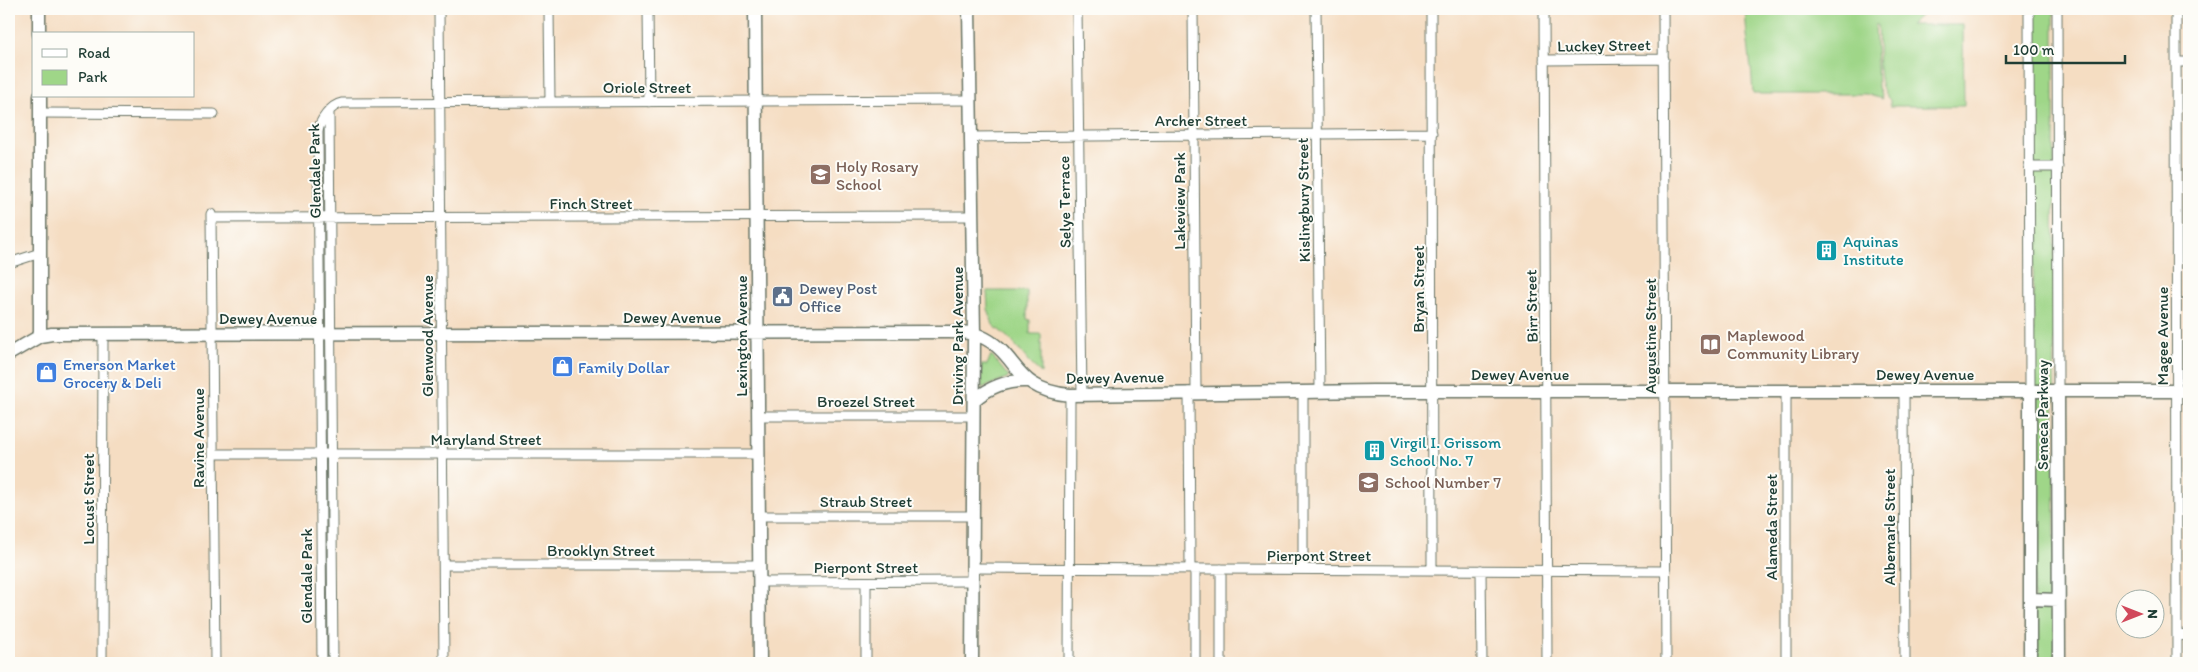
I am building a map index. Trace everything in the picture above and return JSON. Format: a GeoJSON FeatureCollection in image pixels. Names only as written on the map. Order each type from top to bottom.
{"type":"FeatureCollection","features":[{"type":"Feature","properties":{"kind":"street"},"geometry":{"type":"LineString","coordinates":[[39,9],[40,32]]}},
{"type":"Feature","properties":{"kind":"street","name":"Glenwood Avenue"},"geometry":{"type":"LineString","coordinates":[[439,9],[444,663]]}},
{"type":"Feature","properties":{"kind":"street"},"geometry":{"type":"LineString","coordinates":[[549,9],[550,102]]}},
{"type":"Feature","properties":{"kind":"street"},"geometry":{"type":"LineString","coordinates":[[648,9],[649,102]]}},
{"type":"Feature","properties":{"kind":"street","name":"Lexington Avenue"},"geometry":{"type":"LineString","coordinates":[[755,9],[760,663]]}},
{"type":"Feature","properties":{"kind":"street","name":"Driving Park Avenue"},"geometry":{"type":"LineString","coordinates":[[969,9],[974,334],[972,663]]}},
{"type":"Feature","properties":{"kind":"street","name":"Selye Terrace"},"geometry":{"type":"LineString","coordinates":[[1069,663],[1069,569],[1076,395],[1078,9]]}},
{"type":"Feature","properties":{"kind":"street","name":"Lakeview Park"},"geometry":{"type":"LineString","coordinates":[[1193,9],[1192,569],[1195,663]]}},
{"type":"Feature","properties":{"kind":"street","name":"Kislingbury Street"},"geometry":{"type":"LineString","coordinates":[[1316,9],[1320,391]]}},
{"type":"Feature","properties":{"kind":"street","name":"Bryan Street"},"geometry":{"type":"LineString","coordinates":[[1431,9],[1432,570]]}},
{"type":"Feature","properties":{"kind":"street","name":"Birr Street"},"geometry":{"type":"LineString","coordinates":[[1544,9],[1547,663]]}},
{"type":"Feature","properties":{"kind":"street","name":"Augustine Street"},"geometry":{"type":"LineString","coordinates":[[1664,9],[1666,663]]}},
{"type":"Feature","properties":{"kind":"street","name":"Seneca Parkway"},"geometry":{"type":"LineString","coordinates":[[2029,9],[2030,663]]}},
{"type":"Feature","properties":{"kind":"street","name":"Seneca Parkway"},"geometry":{"type":"LineString","coordinates":[[2057,9],[2059,663]]}},
{"type":"Feature","properties":{"kind":"street","name":"Magee Avenue"},"geometry":{"type":"LineString","coordinates":[[2176,9],[2183,391],[2177,663]]}},
{"type":"Feature","properties":{"kind":"street","name":"Luckey Street"},"geometry":{"type":"LineString","coordinates":[[1544,60],[1664,59]]}},
{"type":"Feature","properties":{"kind":"street"},"geometry":{"type":"LineString","coordinates":[[2176,62],[2189,62]]}},
{"type":"Feature","properties":{"kind":"street"},"geometry":{"type":"LineString","coordinates":[[40,98],[40,336]]}},
{"type":"Feature","properties":{"kind":"street","name":"Oriole Street"},"geometry":{"type":"LineString","coordinates":[[328,112],[335,105],[342,103],[970,100]]}},
{"type":"Feature","properties":{"kind":"street","name":"Glendale Park"},"geometry":{"type":"LineString","coordinates":[[328,112],[318,129],[318,218],[331,454],[333,663]]}},
{"type":"Feature","properties":{"kind":"street","name":"Glendale Park"},"geometry":{"type":"LineString","coordinates":[[322,663],[320,454],[330,218],[328,112]]}},
{"type":"Feature","properties":{"kind":"street"},"geometry":{"type":"LineString","coordinates":[[40,113],[214,114]]}},
{"type":"Feature","properties":{"kind":"street","name":"Archer Street"},"geometry":{"type":"LineString","coordinates":[[970,137],[1432,133]]}},
{"type":"Feature","properties":{"kind":"street"},"geometry":{"type":"LineString","coordinates":[[2029,167],[2058,167]]}},
{"type":"Feature","properties":{"kind":"street","name":"Finch Street"},"geometry":{"type":"LineString","coordinates":[[211,215],[318,218],[971,216]]}},
{"type":"Feature","properties":{"kind":"street","name":"Ravine Avenue"},"geometry":{"type":"LineString","coordinates":[[211,215],[215,663]]}},
{"type":"Feature","properties":{"kind":"street"},"geometry":{"type":"LineString","coordinates":[[9,263],[40,253]]}},
{"type":"Feature","properties":{"kind":"street","name":"Dewey Avenue"},"geometry":{"type":"LineString","coordinates":[[9,354],[40,336],[103,334],[949,332],[974,334],[992,344],[1027,381],[1044,391],[1076,395],[1303,391],[2183,391]]}},
{"type":"Feature","properties":{"kind":"street","name":"Locust Street"},"geometry":{"type":"LineString","coordinates":[[102,663],[103,334]]}},
{"type":"Feature","properties":{"kind":"street"},"geometry":{"type":"LineString","coordinates":[[974,400],[985,391],[1004,382],[1027,381]]}},
{"type":"Feature","properties":{"kind":"street"},"geometry":{"type":"LineString","coordinates":[[1303,391],[1304,570]]}},
{"type":"Feature","properties":{"kind":"street","name":"Alameda Street"},"geometry":{"type":"LineString","coordinates":[[1786,391],[1786,663]]}},
{"type":"Feature","properties":{"kind":"street","name":"Albemarle Street"},"geometry":{"type":"LineString","coordinates":[[1904,391],[1905,663]]}},
{"type":"Feature","properties":{"kind":"street","name":"Broezel Street"},"geometry":{"type":"LineString","coordinates":[[758,416],[974,416]]}},
{"type":"Feature","properties":{"kind":"street","name":"Maryland Street"},"geometry":{"type":"LineString","coordinates":[[213,454],[758,454]]}},
{"type":"Feature","properties":{"kind":"street","name":"Straub Street"},"geometry":{"type":"LineString","coordinates":[[759,516],[972,516]]}},
{"type":"Feature","properties":{"kind":"street","name":"Brooklyn Street"},"geometry":{"type":"LineString","coordinates":[[444,565],[759,565]]}},
{"type":"Feature","properties":{"kind":"street","name":"Pierpont Street"},"geometry":{"type":"LineString","coordinates":[[759,582],[866,582],[1069,569],[1666,571]]}},
{"type":"Feature","properties":{"kind":"street"},"geometry":{"type":"LineString","coordinates":[[1221,569],[1221,663]]}},
{"type":"Feature","properties":{"kind":"street"},"geometry":{"type":"LineString","coordinates":[[1481,570],[1482,663]]}},
{"type":"Feature","properties":{"kind":"street"},"geometry":{"type":"LineString","coordinates":[[866,582],[866,663]]}},
{"type":"Feature","properties":{"kind":"street"},"geometry":{"type":"LineString","coordinates":[[2030,599],[2058,600]]}},
{"type":"Feature","properties":{"kind":"street"},"geometry":{"type":"LineString","coordinates":[[2177,636],[2189,636]]}},
{"type":"Feature","properties":{"kind":"green space"},"geometry":{"type":"Polygon","coordinates":[[[1745,9],[1928,9],[1910,25],[1963,25],[1964,106],[1890,106],[1890,100],[1885,94],[1880,75],[1878,25],[1875,25],[1878,87],[1882,99],[1866,94],[1753,94],[1745,9]]]}},
{"type":"Feature","properties":{"kind":"green space"},"geometry":{"type":"Polygon","coordinates":[[[2033,9],[2054,9],[2055,663],[2034,663],[2033,9]]]}},
{"type":"Feature","properties":{"kind":"green space"},"geometry":{"type":"Polygon","coordinates":[[[987,291],[1027,291],[1027,319],[1030,320],[1030,334],[1041,334],[1041,373],[1012,341],[993,325],[988,309],[987,291]]]}},
{"type":"Feature","properties":{"kind":"green space"},"geometry":{"type":"Polygon","coordinates":[[[991,355],[1009,377],[982,388],[981,365],[987,365],[991,355]]]}},
{"type":"Feature","properties":{"kind":"place","name":"Holy Rosary School"},"geometry":{"type":"Point","coordinates":[820,175]}},
{"type":"Feature","properties":{"kind":"place","name":"Aquinas Institute"},"geometry":{"type":"Point","coordinates":[1827,250]}},
{"type":"Feature","properties":{"kind":"place","name":"Dewey Post Office"},"geometry":{"type":"Point","coordinates":[783,297]}},
{"type":"Feature","properties":{"kind":"place","name":"Maplewood Community Library"},"geometry":{"type":"Point","coordinates":[1711,344]}},
{"type":"Feature","properties":{"kind":"place","name":"Family Dollar"},"geometry":{"type":"Point","coordinates":[562,367]}},
{"type":"Feature","properties":{"kind":"place","name":"Emerson Market Grocery & Deli"},"geometry":{"type":"Point","coordinates":[47,373]}},
{"type":"Feature","properties":{"kind":"place","name":"Virgil I. Grissom School No. 7"},"geometry":{"type":"Point","coordinates":[1374,451]}},
{"type":"Feature","properties":{"kind":"place","name":"School Number 7"},"geometry":{"type":"Point","coordinates":[1369,482]}}]}
